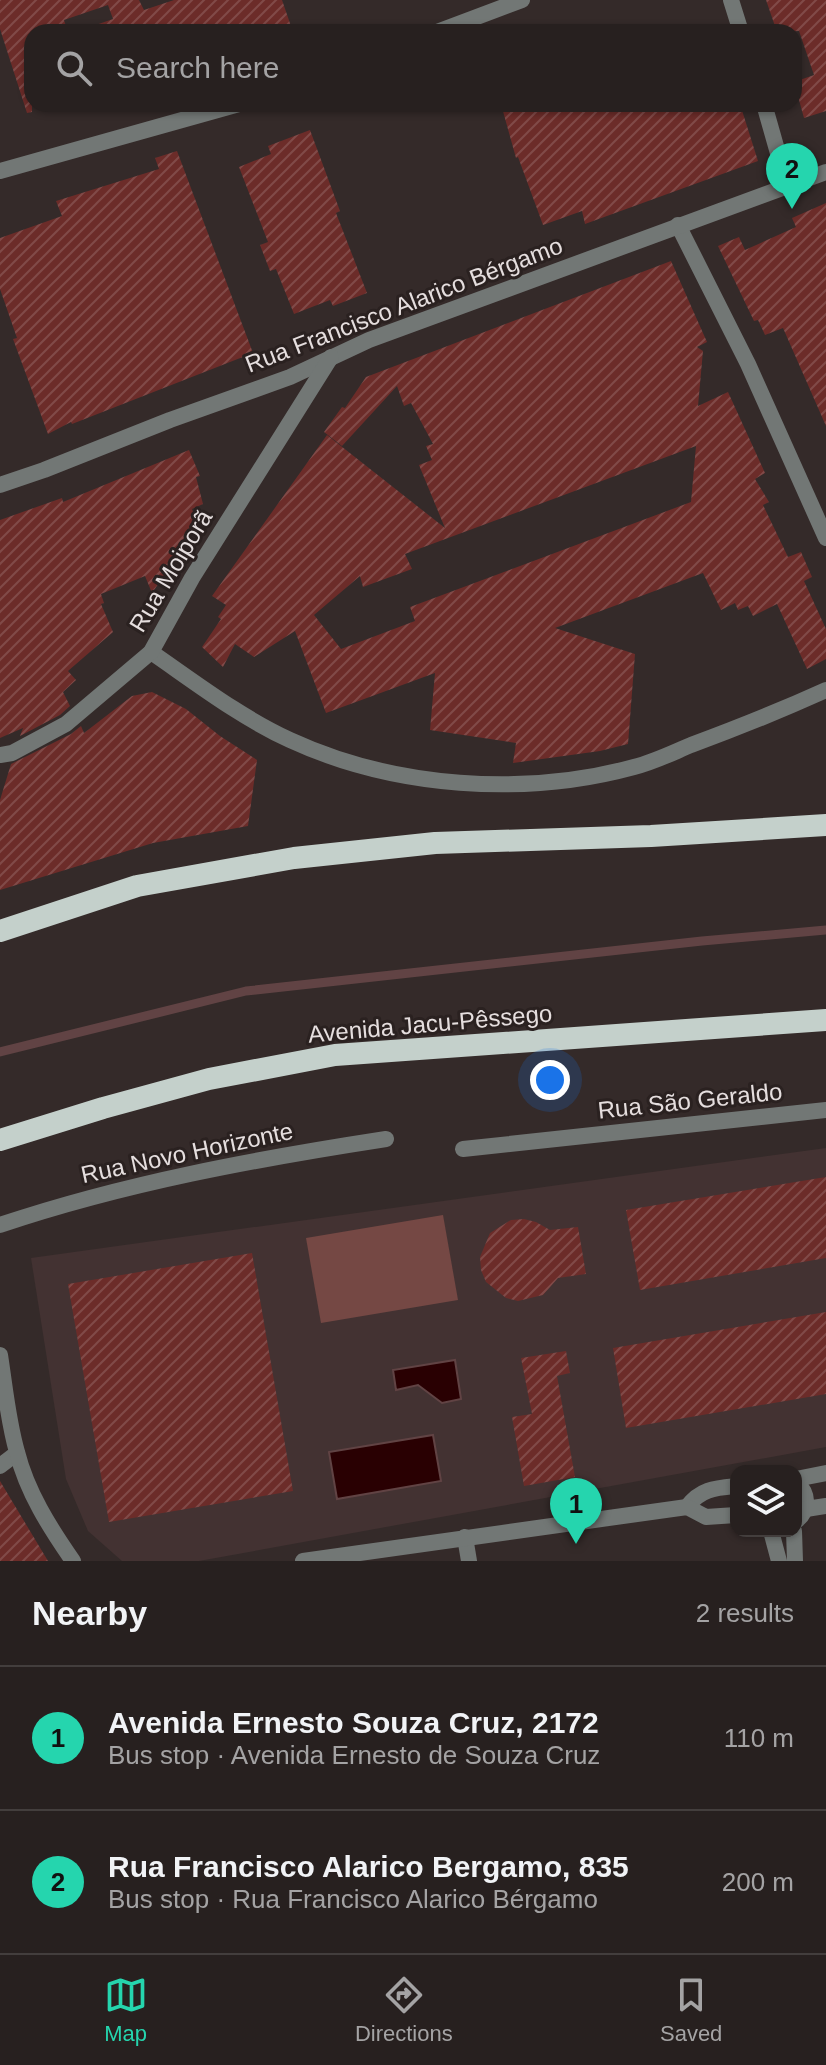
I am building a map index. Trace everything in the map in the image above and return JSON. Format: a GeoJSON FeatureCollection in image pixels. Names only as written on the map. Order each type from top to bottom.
{"type":"FeatureCollection","features":[{"type":"Feature","properties":{"kind":"highway"},"geometry":{"type":"LineString","coordinates":[[0,931],[137,886],[294,858],[435,843],[651,836],[826,825]]}},
{"type":"Feature","properties":{"kind":"highway","name":"Avenida Jacu-Pêssego"},"geometry":{"type":"LineString","coordinates":[[0,1140],[209,1079],[335,1055],[826,1020]]}},
{"type":"Feature","properties":{"kind":"street"},"geometry":{"type":"LineString","coordinates":[[458,24],[522,0]]}},
{"type":"Feature","properties":{"kind":"street"},"geometry":{"type":"LineString","coordinates":[[731,0],[738,24]]}},
{"type":"Feature","properties":{"kind":"street"},"geometry":{"type":"LineString","coordinates":[[0,171],[210,112]]}},
{"type":"Feature","properties":{"kind":"street"},"geometry":{"type":"LineString","coordinates":[[766,112],[787,185]]}},
{"type":"Feature","properties":{"kind":"street","name":"Rua Francisco Alarico Bérgamo"},"geometry":{"type":"LineString","coordinates":[[0,485],[290,377],[369,340],[826,172]]}},
{"type":"Feature","properties":{"kind":"street"},"geometry":{"type":"LineString","coordinates":[[678,225],[748,364],[826,538]]}},
{"type":"Feature","properties":{"kind":"street","name":"Rua Moiporã"},"geometry":{"type":"LineString","coordinates":[[0,755],[12,753],[66,724],[151,652],[192,578],[331,357]]}},
{"type":"Feature","properties":{"kind":"street"},"geometry":{"type":"LineString","coordinates":[[151,652],[232,709],[290,740],[365,768],[475,784],[573,781],[637,767],[826,690]]}},
{"type":"Feature","properties":{"kind":"street","name":"Rua São Geraldo"},"geometry":{"type":"LineString","coordinates":[[463,1149],[826,1110]]}},
{"type":"Feature","properties":{"kind":"street","name":"Rua Novo Horizonte"},"geometry":{"type":"LineString","coordinates":[[0,1225],[184,1175],[386,1139]]}},
{"type":"Feature","properties":{"kind":"street"},"geometry":{"type":"LineString","coordinates":[[0,1355],[17,1453],[37,1503],[73,1561]]}},
{"type":"Feature","properties":{"kind":"street"},"geometry":{"type":"LineString","coordinates":[[0,1466],[17,1453]]}},
{"type":"Feature","properties":{"kind":"street"},"geometry":{"type":"LineString","coordinates":[[802,1479],[826,1473]]}},
{"type":"Feature","properties":{"kind":"street"},"geometry":{"type":"LineString","coordinates":[[687,1507],[695,1496],[706,1490],[730,1487]]}},
{"type":"Feature","properties":{"kind":"street"},"geometry":{"type":"LineString","coordinates":[[802,1487],[806,1498],[802,1512]]}},
{"type":"Feature","properties":{"kind":"street"},"geometry":{"type":"LineString","coordinates":[[802,1515],[826,1506]]}},
{"type":"Feature","properties":{"kind":"street"},"geometry":{"type":"LineString","coordinates":[[303,1561],[687,1507],[706,1517],[730,1515]]}},
{"type":"Feature","properties":{"kind":"street"},"geometry":{"type":"LineString","coordinates":[[465,1537],[469,1561]]}},
{"type":"Feature","properties":{"kind":"street"},"geometry":{"type":"LineString","coordinates":[[773,1537],[779,1561]]}},
{"type":"Feature","properties":{"kind":"street"},"geometry":{"type":"LineString","coordinates":[[794,1537],[795,1561]]}},
{"type":"Feature","properties":{"kind":"shaded area"},"geometry":{"type":"Polygon","coordinates":[[[826,1148],[826,1447],[199,1561],[122,1561],[88,1531],[66,1479],[31,1258],[826,1148]]]}},
{"type":"Feature","properties":{"kind":"shaded area"},"geometry":{"type":"Polygon","coordinates":[[[443,1215],[458,1300],[321,1323],[306,1238],[443,1215]]]}},
{"type":"Feature","properties":{"kind":"shaded area"},"geometry":{"type":"Polygon","coordinates":[[[455,1360],[461,1399],[442,1403],[418,1385],[396,1390],[393,1370],[455,1360]]]}},
{"type":"Feature","properties":{"kind":"shaded area"},"geometry":{"type":"Polygon","coordinates":[[[433,1435],[441,1481],[337,1499],[329,1452],[433,1435]]]}},
{"type":"Feature","properties":{"kind":"building"},"geometry":{"type":"Polygon","coordinates":[[[0,0],[139,0],[144,10],[174,0],[282,0],[290,24],[99,24],[113,19],[108,5],[64,20],[65,24],[24,24],[24,104],[0,29],[0,0]]]}},
{"type":"Feature","properties":{"kind":"building"},"geometry":{"type":"Polygon","coordinates":[[[766,0],[826,0],[826,111],[804,118],[802,79],[814,75],[802,40],[802,24],[774,24],[766,0]]]}},
{"type":"Feature","properties":{"kind":"building"},"geometry":{"type":"Polygon","coordinates":[[[503,112],[743,112],[758,161],[585,224],[582,211],[543,225],[516,158],[503,112]]]}},
{"type":"Feature","properties":{"kind":"building"},"geometry":{"type":"Polygon","coordinates":[[[310,130],[340,211],[336,213],[367,293],[333,306],[330,300],[294,314],[276,269],[270,271],[260,245],[268,242],[239,167],[271,154],[268,146],[310,130]]]}},
{"type":"Feature","properties":{"kind":"building"},"geometry":{"type":"Polygon","coordinates":[[[177,151],[253,353],[71,422],[48,434],[13,339],[17,338],[0,289],[0,238],[62,216],[56,201],[159,169],[155,158],[177,151]]]}},
{"type":"Feature","properties":{"kind":"building"},"geometry":{"type":"Polygon","coordinates":[[[826,203],[826,426],[783,328],[765,335],[758,320],[754,321],[718,246],[739,237],[745,250],[796,227],[792,218],[826,203]]]}},
{"type":"Feature","properties":{"kind":"building"},"geometry":{"type":"Polygon","coordinates":[[[671,261],[707,342],[697,347],[703,351],[698,406],[728,392],[765,473],[755,479],[769,502],[763,505],[788,557],[801,552],[812,577],[804,581],[826,629],[826,659],[807,669],[777,604],[753,616],[748,606],[738,610],[735,603],[721,610],[703,573],[555,628],[635,654],[628,744],[513,763],[516,743],[430,730],[435,673],[326,713],[295,631],[254,657],[235,644],[223,667],[202,647],[221,619],[218,617],[226,605],[212,596],[327,435],[445,528],[419,465],[432,460],[426,446],[433,444],[411,403],[404,406],[397,386],[342,446],[324,432],[366,377],[671,261]],[[696,446],[405,554],[412,569],[363,587],[360,576],[314,615],[341,649],[415,621],[410,607],[691,502],[696,446]]]}},
{"type":"Feature","properties":{"kind":"building"},"geometry":{"type":"Polygon","coordinates":[[[189,450],[200,476],[196,477],[203,504],[192,509],[197,524],[179,544],[181,551],[152,593],[145,576],[101,594],[104,603],[101,604],[113,632],[68,671],[76,680],[63,692],[70,706],[60,715],[20,736],[23,728],[0,738],[0,520],[62,498],[63,502],[189,450]]]}},
{"type":"Feature","properties":{"kind":"building"},"geometry":{"type":"Polygon","coordinates":[[[152,692],[186,709],[257,760],[248,826],[153,843],[0,890],[0,800],[11,764],[81,726],[84,733],[132,696],[152,692]]]}},
{"type":"Feature","properties":{"kind":"building"},"geometry":{"type":"Polygon","coordinates":[[[826,1177],[826,1258],[640,1290],[626,1210],[826,1177]]]}},
{"type":"Feature","properties":{"kind":"building"},"geometry":{"type":"Polygon","coordinates":[[[524,1219],[550,1230],[578,1227],[586,1274],[558,1278],[543,1295],[518,1301],[506,1298],[486,1282],[480,1257],[490,1233],[511,1220],[524,1219]]]}},
{"type":"Feature","properties":{"kind":"building"},"geometry":{"type":"Polygon","coordinates":[[[252,1253],[293,1491],[109,1522],[68,1284],[252,1253]]]}},
{"type":"Feature","properties":{"kind":"building"},"geometry":{"type":"Polygon","coordinates":[[[826,1312],[826,1394],[626,1428],[613,1348],[826,1312]]]}},
{"type":"Feature","properties":{"kind":"building"},"geometry":{"type":"Polygon","coordinates":[[[566,1351],[570,1373],[557,1376],[575,1477],[524,1486],[512,1417],[532,1414],[521,1358],[566,1351]]]}},
{"type":"Feature","properties":{"kind":"building"},"geometry":{"type":"Polygon","coordinates":[[[0,1481],[48,1561],[0,1561],[0,1481]]]}},
{"type":"Feature","properties":{"kind":"waterway"},"geometry":{"type":"LineString","coordinates":[[0,1052],[246,991],[826,930]]}},
{"type":"Feature","properties":{"kind":"place","name":"Rua Francisco Alarico Bergamo, 835"},"geometry":{"type":"Point","coordinates":[792,209]}},
{"type":"Feature","properties":{"kind":"place","name":"Avenida Ernesto Souza Cruz, 2172"},"geometry":{"type":"Point","coordinates":[576,1544]}}]}
